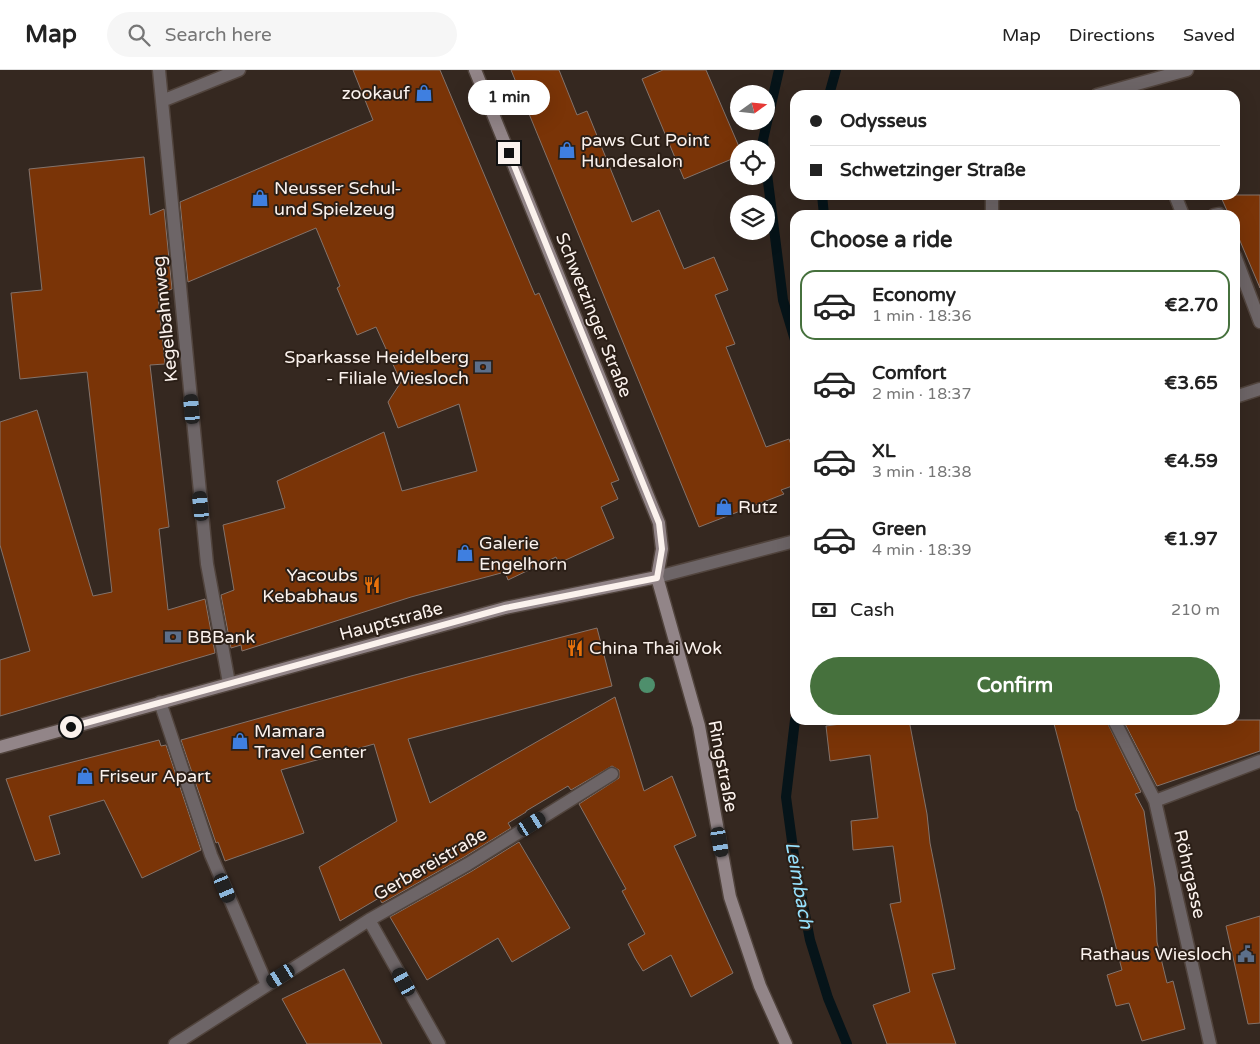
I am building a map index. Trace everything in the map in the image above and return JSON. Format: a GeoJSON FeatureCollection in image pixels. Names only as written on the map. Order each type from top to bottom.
{"type":"FeatureCollection","features":[{"type":"Feature","properties":{"kind":"street","name":"Kegelbahnweg"},"geometry":{"type":"LineString","coordinates":[[159,70],[207,564],[230,683]]}},
{"type":"Feature","properties":{"kind":"street"},"geometry":{"type":"LineString","coordinates":[[162,101],[239,70]]}},
{"type":"Feature","properties":{"kind":"street","name":"Schwetzinger Straße"},"geometry":{"type":"LineString","coordinates":[[475,70],[659,523],[662,549],[657,578]]}},
{"type":"Feature","properties":{"kind":"street"},"geometry":{"type":"LineString","coordinates":[[1136,89],[1187,70]]}},
{"type":"Feature","properties":{"kind":"street"},"geometry":{"type":"LineString","coordinates":[[1240,269],[1260,322]]}},
{"type":"Feature","properties":{"kind":"street"},"geometry":{"type":"LineString","coordinates":[[1240,395],[1260,389]]}},
{"type":"Feature","properties":{"kind":"street","name":"Hauptstraße"},"geometry":{"type":"LineString","coordinates":[[0,747],[505,608],[657,578],[790,542]]}},
{"type":"Feature","properties":{"kind":"street","name":"Ringstraße"},"geometry":{"type":"LineString","coordinates":[[657,578],[699,726],[730,897],[760,986],[786,1044]]}},
{"type":"Feature","properties":{"kind":"street"},"geometry":{"type":"LineString","coordinates":[[160,702],[211,855],[267,985]]}},
{"type":"Feature","properties":{"kind":"street","name":"Röhrgasse"},"geometry":{"type":"LineString","coordinates":[[1117,725],[1155,801],[1210,1044]]}},
{"type":"Feature","properties":{"kind":"street"},"geometry":{"type":"LineString","coordinates":[[1155,801],[1260,761]]}},
{"type":"Feature","properties":{"kind":"street","name":"Gerbereistraße"},"geometry":{"type":"LineString","coordinates":[[175,1044],[369,920],[468,864],[612,774]]}},
{"type":"Feature","properties":{"kind":"street"},"geometry":{"type":"LineString","coordinates":[[369,920],[439,1044]]}},
{"type":"Feature","properties":{"kind":"building"},"geometry":{"type":"Polygon","coordinates":[[[353,70],[440,70],[535,295],[539,293],[619,480],[611,483],[618,499],[601,507],[614,538],[559,563],[556,557],[508,580],[505,572],[411,597],[242,651],[241,645],[231,648],[221,595],[234,590],[223,525],[285,508],[277,481],[384,432],[402,491],[477,471],[459,404],[398,428],[388,402],[401,382],[376,327],[357,335],[337,288],[340,286],[316,228],[188,282],[180,202],[373,120],[353,70]]]}},
{"type":"Feature","properties":{"kind":"building"},"geometry":{"type":"Polygon","coordinates":[[[511,70],[559,70],[577,115],[587,111],[632,222],[659,210],[684,269],[714,257],[728,290],[715,295],[735,344],[726,347],[766,447],[789,439],[790,487],[781,490],[784,494],[699,527],[511,70]]]}},
{"type":"Feature","properties":{"kind":"building"},"geometry":{"type":"Polygon","coordinates":[[[663,70],[706,70],[730,126],[730,130],[732,130],[736,140],[730,140],[730,160],[684,179],[642,79],[663,70]]]}},
{"type":"Feature","properties":{"kind":"building"},"geometry":{"type":"Polygon","coordinates":[[[144,157],[150,215],[164,209],[172,289],[158,295],[165,364],[150,365],[169,527],[159,529],[168,610],[205,599],[215,653],[0,716],[0,660],[30,651],[0,545],[0,422],[37,410],[93,596],[112,592],[87,372],[20,379],[11,293],[42,290],[29,169],[144,157]]]}},
{"type":"Feature","properties":{"kind":"building"},"geometry":{"type":"Polygon","coordinates":[[[1240,195],[1260,195],[1260,288],[1240,241],[1240,210],[1227,210],[1222,200],[1240,200],[1240,195]]]}},
{"type":"Feature","properties":{"kind":"building"},"geometry":{"type":"Polygon","coordinates":[[[597,628],[612,686],[408,739],[430,803],[615,697],[644,791],[672,776],[696,836],[674,846],[733,973],[691,997],[671,955],[643,971],[635,958],[628,944],[645,934],[622,891],[626,889],[579,804],[619,778],[619,770],[612,766],[571,790],[568,786],[526,811],[508,823],[511,828],[464,857],[382,903],[379,898],[340,921],[319,867],[397,821],[374,744],[281,770],[304,833],[225,861],[218,842],[216,843],[181,740],[411,676],[597,628]]]}},
{"type":"Feature","properties":{"kind":"building"},"geometry":{"type":"Polygon","coordinates":[[[1240,720],[1260,720],[1260,751],[1157,786],[1126,725],[1240,725],[1240,720]]]}},
{"type":"Feature","properties":{"kind":"building"},"geometry":{"type":"Polygon","coordinates":[[[910,725],[927,814],[930,843],[955,969],[932,974],[956,1044],[887,1044],[873,1005],[910,992],[890,904],[901,902],[893,846],[853,850],[851,821],[878,818],[870,755],[830,761],[826,726],[910,725]]]}},
{"type":"Feature","properties":{"kind":"building"},"geometry":{"type":"Polygon","coordinates":[[[1054,725],[1108,725],[1141,792],[1135,794],[1144,811],[1155,888],[1157,942],[1167,983],[1173,981],[1185,1029],[1142,1041],[1129,1003],[1116,1006],[1107,975],[1122,970],[1103,897],[1077,811],[1054,725]]]}},
{"type":"Feature","properties":{"kind":"building"},"geometry":{"type":"Polygon","coordinates":[[[159,740],[161,746],[166,745],[201,850],[142,878],[104,800],[49,816],[60,854],[35,861],[6,779],[159,740]]]}},
{"type":"Feature","properties":{"kind":"building"},"geometry":{"type":"Polygon","coordinates":[[[519,842],[570,928],[512,962],[498,938],[427,980],[390,917],[519,842]]]}},
{"type":"Feature","properties":{"kind":"building","name":"Rathaus Wiesloch"},"geometry":{"type":"Polygon","coordinates":[[[1260,916],[1260,1023],[1248,1024],[1226,926],[1260,916]]]}},
{"type":"Feature","properties":{"kind":"building"},"geometry":{"type":"Polygon","coordinates":[[[344,969],[382,1044],[307,1044],[282,999],[344,969]]]}},
{"type":"Feature","properties":{"kind":"waterway","name":"Leimbach"},"geometry":{"type":"LineString","coordinates":[[763,140],[779,70]]}},
{"type":"Feature","properties":{"kind":"waterway","name":"Leimbach"},"geometry":{"type":"LineString","coordinates":[[830,90],[836,70]]}},
{"type":"Feature","properties":{"kind":"waterway","name":"Leimbach"},"geometry":{"type":"LineString","coordinates":[[768,185],[783,300],[790,323]]}},
{"type":"Feature","properties":{"kind":"waterway","name":"Leimbach"},"geometry":{"type":"LineString","coordinates":[[822,200],[824,210]]}},
{"type":"Feature","properties":{"kind":"waterway","name":"Leimbach"},"geometry":{"type":"LineString","coordinates":[[794,725],[786,797],[795,863],[810,940],[828,998],[847,1044]]}},
{"type":"Feature","properties":{"kind":"place","name":"zookauf"},"geometry":{"type":"Point","coordinates":[424,93]}},
{"type":"Feature","properties":{"kind":"place","name":"paws Cut Point Hundesalon"},"geometry":{"type":"Point","coordinates":[567,150]}},
{"type":"Feature","properties":{"kind":"place","name":"Neusser Schul- und Spielzeug"},"geometry":{"type":"Point","coordinates":[260,198]}},
{"type":"Feature","properties":{"kind":"place","name":"Sparkasse Heidelberg - Filiale Wiesloch"},"geometry":{"type":"Point","coordinates":[483,367]}},
{"type":"Feature","properties":{"kind":"place","name":"Rutz"},"geometry":{"type":"Point","coordinates":[724,507]}},
{"type":"Feature","properties":{"kind":"place","name":"Galerie Engelhorn"},"geometry":{"type":"Point","coordinates":[465,553]}},
{"type":"Feature","properties":{"kind":"place","name":"Yacoubs Kebabhaus"},"geometry":{"type":"Point","coordinates":[372,585]}},
{"type":"Feature","properties":{"kind":"place","name":"BBBank"},"geometry":{"type":"Point","coordinates":[173,637]}},
{"type":"Feature","properties":{"kind":"place","name":"China Thai Wok"},"geometry":{"type":"Point","coordinates":[575,648]}},
{"type":"Feature","properties":{"kind":"place","name":"Mamara Travel Center"},"geometry":{"type":"Point","coordinates":[240,741]}},
{"type":"Feature","properties":{"kind":"place","name":"Friseur Apart"},"geometry":{"type":"Point","coordinates":[85,776]}},
{"type":"Feature","properties":{"kind":"place","name":"Rathaus Wiesloch"},"geometry":{"type":"Point","coordinates":[1246,954]}},
{"type":"Feature","properties":{"kind":"route"},"geometry":{"type":"LineString","coordinates":[[71,727],[505,608],[657,578],[662,549],[659,523],[509,153]]}}]}
